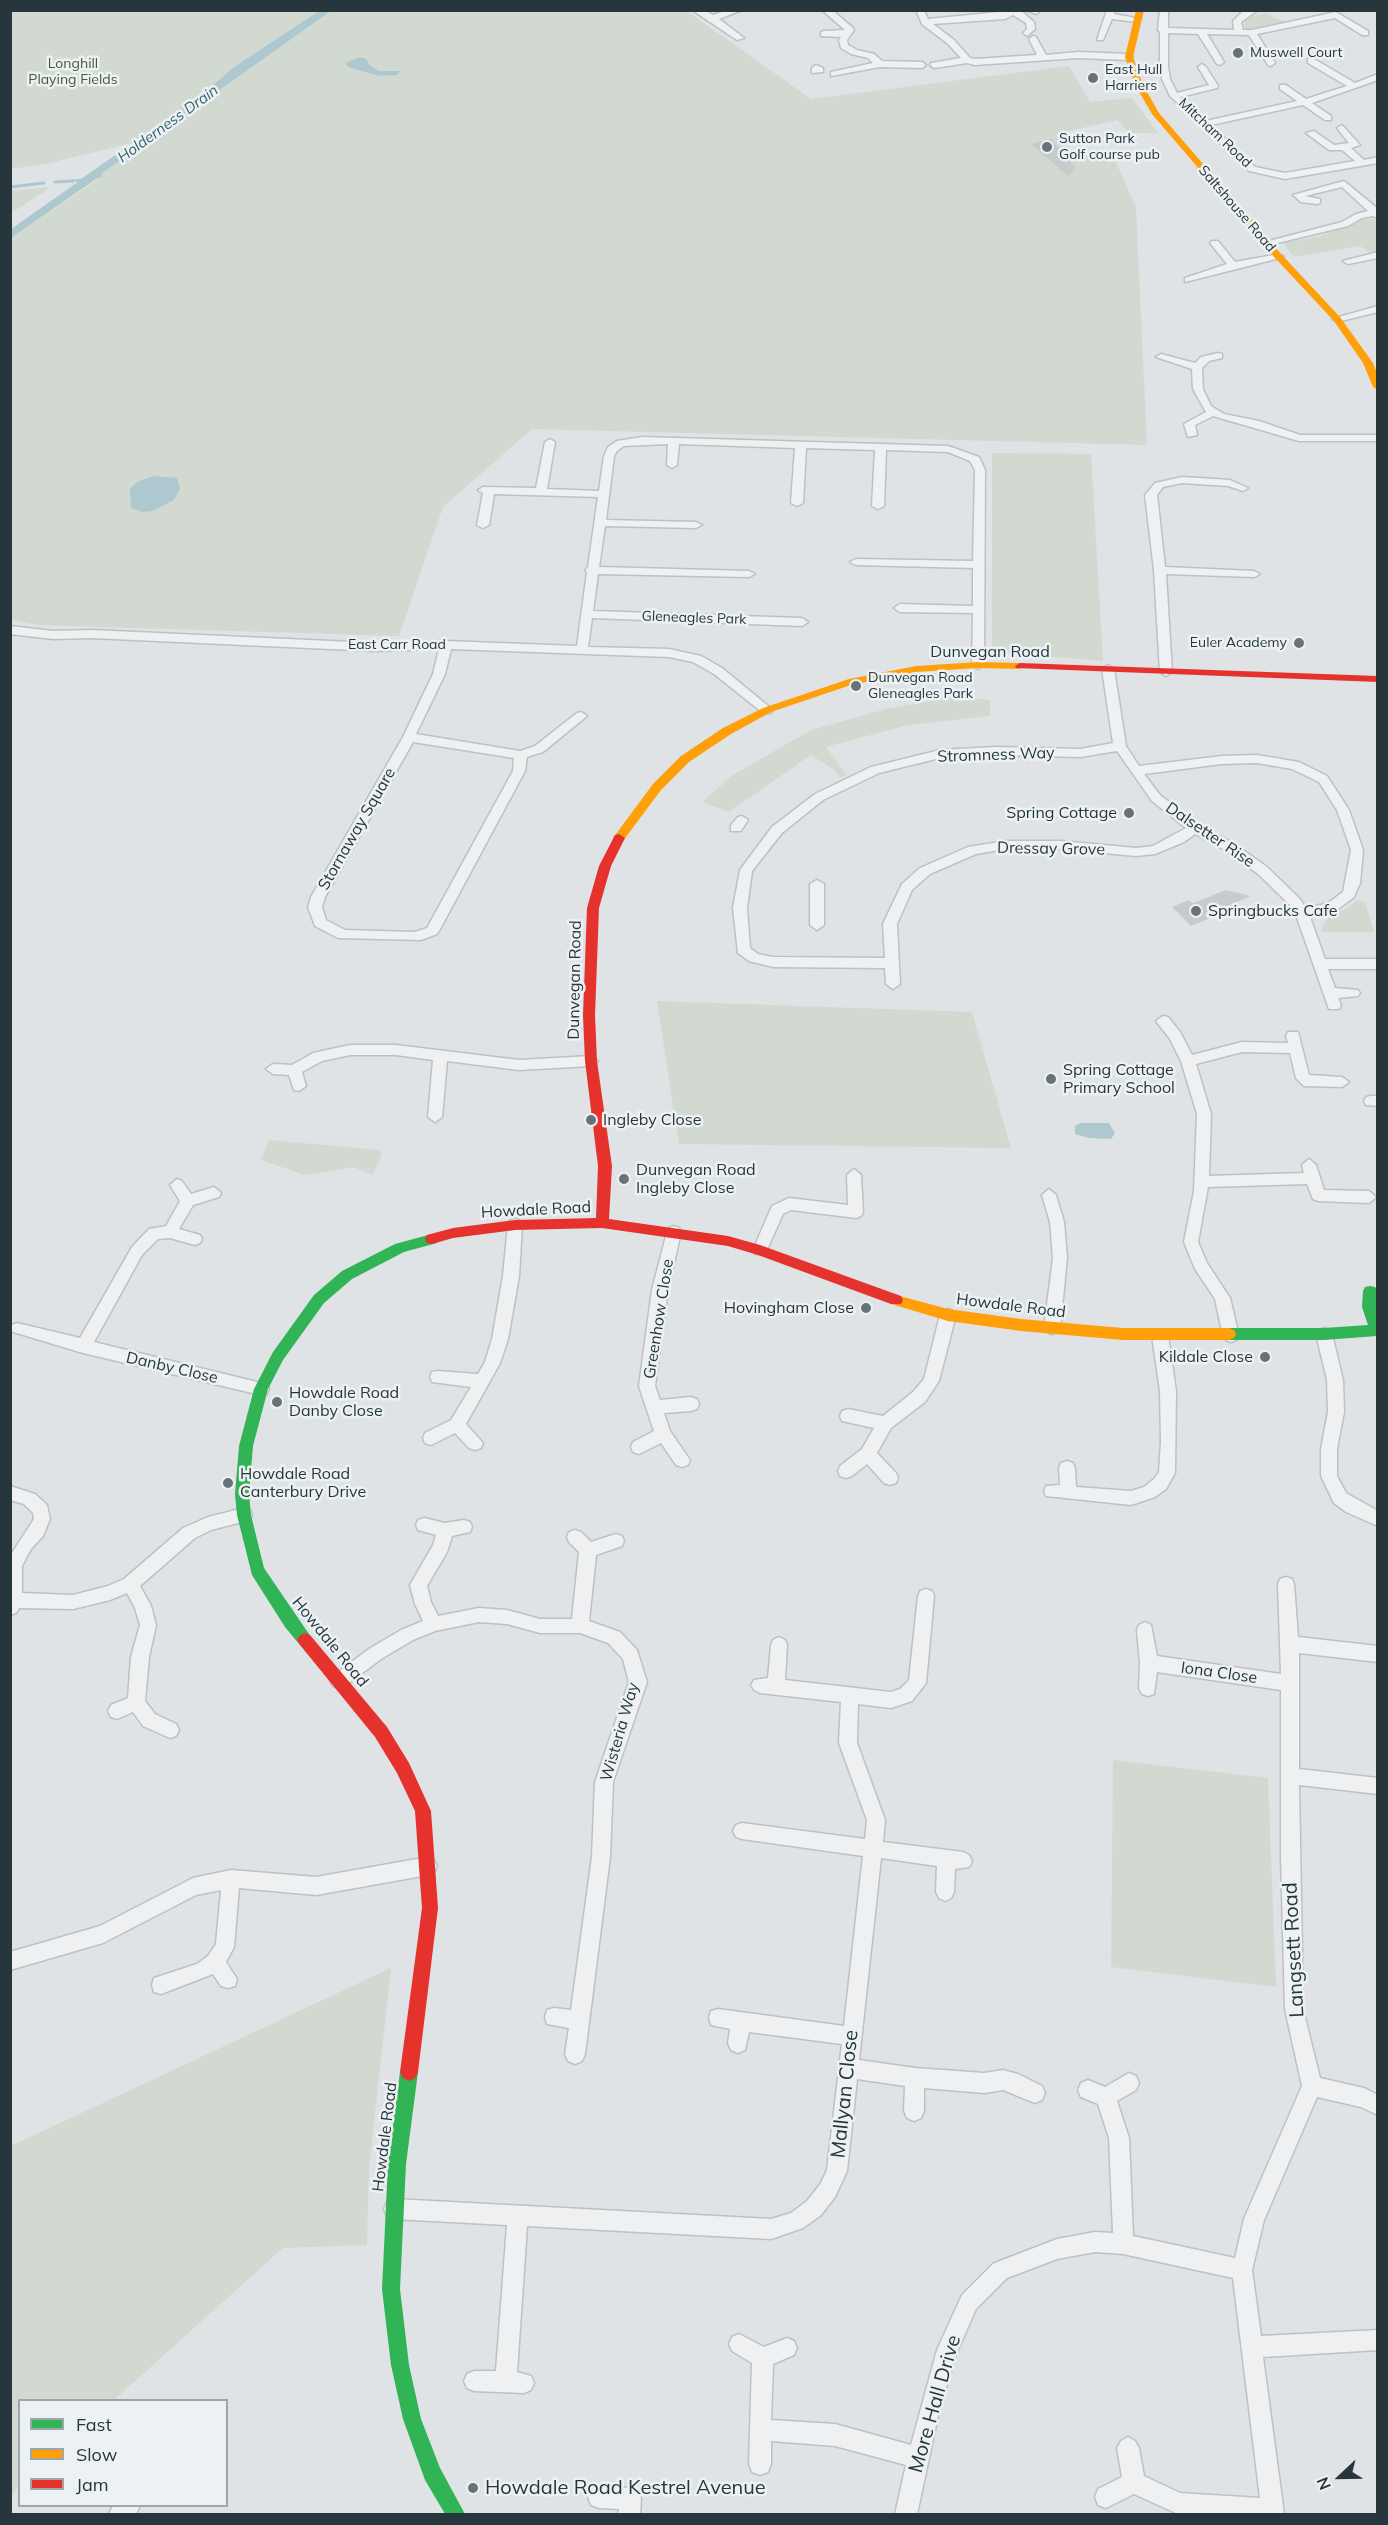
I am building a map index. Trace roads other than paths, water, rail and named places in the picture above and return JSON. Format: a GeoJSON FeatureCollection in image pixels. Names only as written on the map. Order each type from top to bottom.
{"type":"FeatureCollection","features":[{"type":"Feature","properties":{"kind":"street"},"geometry":{"type":"LineString","coordinates":[[696,10],[712,18],[740,38]]}},
{"type":"Feature","properties":{"kind":"street"},"geometry":{"type":"LineString","coordinates":[[712,18],[738,10]]}},
{"type":"Feature","properties":{"kind":"street"},"geometry":{"type":"LineString","coordinates":[[826,10],[850,30],[843,40],[844,46],[854,52],[871,56],[880,64]]}},
{"type":"Feature","properties":{"kind":"street"},"geometry":{"type":"LineString","coordinates":[[920,10],[925,22],[951,42],[967,60],[982,66],[1078,55],[1129,57]]}},
{"type":"Feature","properties":{"kind":"street"},"geometry":{"type":"LineString","coordinates":[[1030,10],[1036,11]]}},
{"type":"Feature","properties":{"kind":"street","name":"Mitcham Road"},"geometry":{"type":"LineString","coordinates":[[1164,10],[1162,30],[1166,79],[1174,96],[1252,169],[1285,176],[1377,160]]}},
{"type":"Feature","properties":{"kind":"street"},"geometry":{"type":"LineString","coordinates":[[1239,33],[1237,21],[1247,12],[1254,10]]}},
{"type":"Feature","properties":{"kind":"street"},"geometry":{"type":"LineString","coordinates":[[925,22],[1005,16],[1015,11],[1030,22],[1030,36],[1043,58]]}},
{"type":"Feature","properties":{"kind":"street","name":"Saltshouse Road"},"geometry":{"type":"LineString","coordinates":[[1100,38],[1109,13],[1138,15],[1129,57],[1138,85],[1156,114],[1279,257],[1337,319],[1368,363],[1377,387]]}},
{"type":"Feature","properties":{"kind":"street"},"geometry":{"type":"LineString","coordinates":[[1162,30],[1252,33],[1322,19],[1333,13],[1365,33]]}},
{"type":"Feature","properties":{"kind":"street"},"geometry":{"type":"LineString","coordinates":[[812,32],[824,35],[847,34]]}},
{"type":"Feature","properties":{"kind":"street"},"geometry":{"type":"LineString","coordinates":[[1201,32],[1220,62]]}},
{"type":"Feature","properties":{"kind":"street"},"geometry":{"type":"LineString","coordinates":[[1252,33],[1271,63]]}},
{"type":"Feature","properties":{"kind":"street"},"geometry":{"type":"LineString","coordinates":[[934,64],[967,60]]}},
{"type":"Feature","properties":{"kind":"street"},"geometry":{"type":"LineString","coordinates":[[1311,62],[1354,86]]}},
{"type":"Feature","properties":{"kind":"street"},"geometry":{"type":"LineString","coordinates":[[817,69],[836,78],[880,64],[922,65]]}},
{"type":"Feature","properties":{"kind":"street"},"geometry":{"type":"LineString","coordinates":[[1174,96],[1214,87],[1202,67]]}},
{"type":"Feature","properties":{"kind":"street"},"geometry":{"type":"LineString","coordinates":[[1204,124],[1306,102],[1377,77]]}},
{"type":"Feature","properties":{"kind":"street"},"geometry":{"type":"LineString","coordinates":[[1366,82],[1377,87]]}},
{"type":"Feature","properties":{"kind":"street"},"geometry":{"type":"LineString","coordinates":[[1283,87],[1324,117]]}},
{"type":"Feature","properties":{"kind":"street"},"geometry":{"type":"LineString","coordinates":[[1311,133],[1332,148],[1355,145],[1342,128]]}},
{"type":"Feature","properties":{"kind":"street"},"geometry":{"type":"LineString","coordinates":[[1344,147],[1361,162]]}},
{"type":"Feature","properties":{"kind":"street"},"geometry":{"type":"LineString","coordinates":[[1317,201],[1304,200],[1298,195],[1344,184],[1377,213]]}},
{"type":"Feature","properties":{"kind":"street"},"geometry":{"type":"LineString","coordinates":[[1268,243],[1345,224],[1359,216],[1377,213]]}},
{"type":"Feature","properties":{"kind":"street"},"geometry":{"type":"LineString","coordinates":[[1214,246],[1233,265]]}},
{"type":"Feature","properties":{"kind":"street"},"geometry":{"type":"LineString","coordinates":[[1356,248],[1366,257]]}},
{"type":"Feature","properties":{"kind":"street"},"geometry":{"type":"LineString","coordinates":[[1348,261],[1377,255]]}},
{"type":"Feature","properties":{"kind":"street"},"geometry":{"type":"LineString","coordinates":[[1191,276],[1233,265],[1279,257]]}},
{"type":"Feature","properties":{"kind":"street"},"geometry":{"type":"LineString","coordinates":[[1337,319],[1369,316],[1377,309]]}},
{"type":"Feature","properties":{"kind":"street"},"geometry":{"type":"LineString","coordinates":[[1212,412],[1198,389],[1197,367],[1205,359],[1218,356]]}},
{"type":"Feature","properties":{"kind":"street"},"geometry":{"type":"LineString","coordinates":[[1161,357],[1197,367]]}},
{"type":"Feature","properties":{"kind":"street"},"geometry":{"type":"LineString","coordinates":[[1192,435],[1189,424],[1212,412],[1299,438],[1377,438]]}},
{"type":"Feature","properties":{"kind":"street"},"geometry":{"type":"LineString","coordinates":[[582,650],[591,570],[612,448],[621,443],[642,440],[948,449],[975,459],[980,470],[978,665]]}},
{"type":"Feature","properties":{"kind":"street"},"geometry":{"type":"LineString","coordinates":[[672,465],[674,441]]}},
{"type":"Feature","properties":{"kind":"street"},"geometry":{"type":"LineString","coordinates":[[541,492],[550,442]]}},
{"type":"Feature","properties":{"kind":"street"},"geometry":{"type":"LineString","coordinates":[[796,503],[801,445]]}},
{"type":"Feature","properties":{"kind":"street"},"geometry":{"type":"LineString","coordinates":[[878,506],[881,447]]}},
{"type":"Feature","properties":{"kind":"street"},"geometry":{"type":"LineString","coordinates":[[1166,672],[1160,570],[1151,495],[1159,486],[1182,480],[1230,483],[1243,488]]}},
{"type":"Feature","properties":{"kind":"street"},"geometry":{"type":"LineString","coordinates":[[483,525],[486,490],[604,494]]}},
{"type":"Feature","properties":{"kind":"street"},"geometry":{"type":"LineString","coordinates":[[600,523],[696,525]]}},
{"type":"Feature","properties":{"kind":"street"},"geometry":{"type":"LineString","coordinates":[[856,562],[978,565]]}},
{"type":"Feature","properties":{"kind":"street"},"geometry":{"type":"LineString","coordinates":[[591,570],[749,574]]}},
{"type":"Feature","properties":{"kind":"street"},"geometry":{"type":"LineString","coordinates":[[1160,570],[1254,574]]}},
{"type":"Feature","properties":{"kind":"street"},"geometry":{"type":"LineString","coordinates":[[900,608],[977,610]]}},
{"type":"Feature","properties":{"kind":"street","name":"Gleneagles Park"},"geometry":{"type":"LineString","coordinates":[[586,614],[802,622]]}},
{"type":"Feature","properties":{"kind":"street","name":"East Carr Road"},"geometry":{"type":"LineString","coordinates":[[10,630],[53,635],[374,647],[446,645],[669,653],[697,659],[718,671],[767,710]]}},
{"type":"Feature","properties":{"kind":"street","name":"Stornaway Square"},"geometry":{"type":"LineString","coordinates":[[446,645],[439,674],[410,737],[318,897],[316,915],[320,923],[335,933],[417,937],[432,931],[519,771],[521,755]]}},
{"type":"Feature","properties":{"kind":"street","name":"Dunvegan Road"},"geometry":{"type":"LineString","coordinates":[[602,1223],[605,1166],[591,1061],[589,952],[593,908],[605,866],[622,832],[657,788],[685,759],[767,710],[849,682],[916,669],[978,665],[1377,679]]}},
{"type":"Feature","properties":{"kind":"street","name":"Dalsetter Rise"},"geometry":{"type":"LineString","coordinates":[[1108,669],[1120,746],[1135,771],[1156,798],[1194,828],[1228,846],[1262,870],[1295,902],[1304,915],[1332,1000],[1353,993]]}},
{"type":"Feature","properties":{"kind":"street"},"geometry":{"type":"LineString","coordinates":[[410,737],[521,755],[539,749],[573,718]]}},
{"type":"Feature","properties":{"kind":"street","name":"Stromness Way"},"geometry":{"type":"LineString","coordinates":[[892,963],[773,962],[754,958],[743,950],[740,908],[746,870],[777,831],[819,797],[875,770],[940,754],[996,751],[1080,753],[1120,746]]}},
{"type":"Feature","properties":{"kind":"street"},"geometry":{"type":"LineString","coordinates":[[1135,771],[1222,760],[1257,759],[1295,765],[1323,779],[1343,810],[1357,850],[1353,882],[1349,894],[1333,906],[1304,915]]}},
{"type":"Feature","properties":{"kind":"street","name":"Dressay Grove"},"geometry":{"type":"LineString","coordinates":[[893,984],[890,924],[897,904],[915,879],[947,860],[973,850],[1005,846],[1061,845],[1136,852],[1155,850],[1179,839],[1194,828]]}},
{"type":"Feature","properties":{"kind":"street"},"geometry":{"type":"LineString","coordinates":[[817,884],[817,925]]}},
{"type":"Feature","properties":{"kind":"street"},"geometry":{"type":"LineString","coordinates":[[1322,964],[1377,963]]}},
{"type":"Feature","properties":{"kind":"street"},"geometry":{"type":"LineString","coordinates":[[1163,1021],[1175,1036],[1188,1061],[1204,1114],[1201,1154],[1202,1182],[1199,1211],[1191,1242],[1200,1264],[1222,1299],[1231,1336]]}},
{"type":"Feature","properties":{"kind":"street"},"geometry":{"type":"LineString","coordinates":[[1188,1061],[1242,1047],[1294,1042],[1303,1078],[1309,1082],[1342,1082]]}},
{"type":"Feature","properties":{"kind":"street"},"geometry":{"type":"LineString","coordinates":[[273,1069],[294,1070],[318,1057],[350,1050],[396,1050],[519,1065],[591,1061]]}},
{"type":"Feature","properties":{"kind":"street"},"geometry":{"type":"LineString","coordinates":[[435,1117],[440,1056]]}},
{"type":"Feature","properties":{"kind":"street"},"geometry":{"type":"LineString","coordinates":[[294,1070],[298,1086]]}},
{"type":"Feature","properties":{"kind":"street"},"geometry":{"type":"LineString","coordinates":[[1202,1182],[1310,1171],[1318,1195],[1369,1197]]}},
{"type":"Feature","properties":{"kind":"street"},"geometry":{"type":"LineString","coordinates":[[760,1250],[777,1210],[789,1204],[856,1212],[854,1175]]}},
{"type":"Feature","properties":{"kind":"street"},"geometry":{"type":"LineString","coordinates":[[177,1185],[188,1201]]}},
{"type":"Feature","properties":{"kind":"street"},"geometry":{"type":"LineString","coordinates":[[170,1232],[188,1201],[214,1193]]}},
{"type":"Feature","properties":{"kind":"street"},"geometry":{"type":"LineString","coordinates":[[1049,1196],[1057,1222],[1060,1258],[1052,1328]]}},
{"type":"Feature","properties":{"kind":"street","name":"Howdale Road"},"geometry":{"type":"LineString","coordinates":[[456,2514],[432,2473],[412,2419],[400,2365],[391,2289],[394,2209],[429,1908],[423,1811],[381,1732],[290,1622],[257,1570],[244,1515],[242,1494],[246,1446],[261,1389],[278,1356],[300,1323],[319,1299],[346,1275],[400,1248],[453,1233],[515,1225],[602,1223],[675,1232],[760,1250],[893,1299],[948,1315],[1052,1328],[1160,1336],[1324,1334],[1377,1330]]}},
{"type":"Feature","properties":{"kind":"street"},"geometry":{"type":"LineString","coordinates":[[430,1438],[456,1425],[492,1363],[500,1339],[512,1276],[515,1225]]}},
{"type":"Feature","properties":{"kind":"street"},"geometry":{"type":"LineString","coordinates":[[83,1347],[136,1251],[154,1233],[170,1232],[195,1239]]}},
{"type":"Feature","properties":{"kind":"street","name":"Greenhow Close"},"geometry":{"type":"LineString","coordinates":[[675,1232],[660,1290],[647,1386],[652,1407],[663,1434],[682,1460]]}},
{"type":"Feature","properties":{"kind":"street"},"geometry":{"type":"LineString","coordinates":[[1370,1291],[1369,1307],[1377,1330]]}},
{"type":"Feature","properties":{"kind":"street"},"geometry":{"type":"LineString","coordinates":[[846,1471],[868,1454],[885,1423],[919,1397],[931,1381],[948,1315]]}},
{"type":"Feature","properties":{"kind":"street","name":"Danby Close"},"geometry":{"type":"LineString","coordinates":[[17,1329],[261,1389]]}},
{"type":"Feature","properties":{"kind":"street"},"geometry":{"type":"LineString","coordinates":[[1324,1334],[1335,1380],[1335,1413],[1329,1449],[1329,1476],[1340,1498],[1352,1507],[1377,1519]]}},
{"type":"Feature","properties":{"kind":"street"},"geometry":{"type":"LineString","coordinates":[[1067,1468],[1060,1492],[1131,1498],[1149,1492],[1160,1484],[1167,1473],[1169,1442],[1168,1391],[1160,1336]]}},
{"type":"Feature","properties":{"kind":"street"},"geometry":{"type":"LineString","coordinates":[[438,1377],[480,1381]]}},
{"type":"Feature","properties":{"kind":"street"},"geometry":{"type":"LineString","coordinates":[[652,1407],[691,1404]]}},
{"type":"Feature","properties":{"kind":"street"},"geometry":{"type":"LineString","coordinates":[[848,1416],[885,1423]]}},
{"type":"Feature","properties":{"kind":"street"},"geometry":{"type":"LineString","coordinates":[[456,1425],[475,1443]]}},
{"type":"Feature","properties":{"kind":"street"},"geometry":{"type":"LineString","coordinates":[[639,1447],[663,1434]]}},
{"type":"Feature","properties":{"kind":"street"},"geometry":{"type":"LineString","coordinates":[[868,1454],[890,1478]]}},
{"type":"Feature","properties":{"kind":"street"},"geometry":{"type":"LineString","coordinates":[[10,1493],[29,1499],[41,1510],[42,1519],[37,1531],[25,1544],[14,1566],[12,1604],[73,1602],[110,1593],[130,1584],[189,1533],[208,1524],[244,1515]]}},
{"type":"Feature","properties":{"kind":"street"},"geometry":{"type":"LineString","coordinates":[[424,1525],[445,1530],[464,1527]]}},
{"type":"Feature","properties":{"kind":"street"},"geometry":{"type":"LineString","coordinates":[[434,1624],[423,1604],[418,1586],[441,1547],[445,1530]]}},
{"type":"Feature","properties":{"kind":"street"},"geometry":{"type":"LineString","coordinates":[[575,1537],[588,1550]]}},
{"type":"Feature","properties":{"kind":"street"},"geometry":{"type":"LineString","coordinates":[[588,1550],[616,1541]]}},
{"type":"Feature","properties":{"kind":"street"},"geometry":{"type":"LineString","coordinates":[[580,1626],[588,1550]]}},
{"type":"Feature","properties":{"kind":"street"},"geometry":{"type":"LineString","coordinates":[[130,1584],[143,1606],[148,1625],[140,1657],[136,1702],[149,1720],[170,1730]]}},
{"type":"Feature","properties":{"kind":"street","name":"Langsett Road"},"geometry":{"type":"LineString","coordinates":[[1286,1584],[1290,1644],[1294,2009],[1312,2086]]}},
{"type":"Feature","properties":{"kind":"street"},"geometry":{"type":"LineString","coordinates":[[783,1655],[768,1686],[891,1700],[906,1695],[917,1683],[926,1596]]}},
{"type":"Feature","properties":{"kind":"street","name":"Wisteria Way"},"geometry":{"type":"LineString","coordinates":[[339,1681],[375,1654],[434,1624],[479,1615],[507,1617],[540,1626],[580,1626],[614,1637],[631,1655],[638,1682],[604,1782],[601,1857],[575,2054]]}},
{"type":"Feature","properties":{"kind":"street"},"geometry":{"type":"LineString","coordinates":[[1145,1630],[1149,1663],[1148,1688]]}},
{"type":"Feature","properties":{"kind":"street"},"geometry":{"type":"LineString","coordinates":[[1290,1644],[1377,1654]]}},
{"type":"Feature","properties":{"kind":"street","name":"Iona Close"},"geometry":{"type":"LineString","coordinates":[[1149,1663],[1290,1683]]}},
{"type":"Feature","properties":{"kind":"street","name":"Mallyan Close"},"geometry":{"type":"LineString","coordinates":[[394,2209],[771,2229],[796,2221],[814,2208],[828,2190],[837,2171],[850,2036],[876,1820],[848,1743],[850,1697]]}},
{"type":"Feature","properties":{"kind":"street"},"geometry":{"type":"LineString","coordinates":[[117,1711],[136,1702]]}},
{"type":"Feature","properties":{"kind":"street"},"geometry":{"type":"LineString","coordinates":[[1290,1776],[1377,1786]]}},
{"type":"Feature","properties":{"kind":"street"},"geometry":{"type":"LineString","coordinates":[[742,1831],[873,1847],[955,1860],[945,1892]]}},
{"type":"Feature","properties":{"kind":"street"},"geometry":{"type":"LineString","coordinates":[[10,1961],[103,1934],[193,1887],[231,1879],[316,1886],[428,1866]]}},
{"type":"Feature","properties":{"kind":"street"},"geometry":{"type":"LineString","coordinates":[[161,1985],[202,1971],[215,1962],[225,1947],[231,1879]]}},
{"type":"Feature","properties":{"kind":"street"},"geometry":{"type":"LineString","coordinates":[[215,1962],[228,1979]]}},
{"type":"Feature","properties":{"kind":"street"},"geometry":{"type":"LineString","coordinates":[[554,2017],[579,2020]]}},
{"type":"Feature","properties":{"kind":"street"},"geometry":{"type":"LineString","coordinates":[[718,2018],[850,2036]]}},
{"type":"Feature","properties":{"kind":"street"},"geometry":{"type":"LineString","coordinates":[[738,2043],[741,2021]]}},
{"type":"Feature","properties":{"kind":"street"},"geometry":{"type":"LineString","coordinates":[[847,2068],[915,2078],[984,2083],[1003,2080],[1018,2084],[1035,2094]]}},
{"type":"Feature","properties":{"kind":"street"},"geometry":{"type":"LineString","coordinates":[[915,2078],[915,2112]]}},
{"type":"Feature","properties":{"kind":"street"},"geometry":{"type":"LineString","coordinates":[[1123,2244],[1119,2138],[1097,2094],[1129,2083]]}},
{"type":"Feature","properties":{"kind":"street"},"geometry":{"type":"LineString","coordinates":[[1134,2483],[1179,2504],[1273,2512],[1242,2270],[1254,2219],[1312,2086],[1364,2098],[1377,2106]]}},
{"type":"Feature","properties":{"kind":"street"},"geometry":{"type":"LineString","coordinates":[[474,2382],[515,2382],[518,2217]]}},
{"type":"Feature","properties":{"kind":"street","name":"More Hall Drive"},"geometry":{"type":"LineString","coordinates":[[906,2514],[918,2458],[947,2350],[969,2302],[1000,2271],[1057,2249],[1095,2242],[1123,2244],[1242,2270]]}},
{"type":"Feature","properties":{"kind":"street"},"geometry":{"type":"LineString","coordinates":[[1252,2347],[1377,2340]]}},
{"type":"Feature","properties":{"kind":"street"},"geometry":{"type":"LineString","coordinates":[[739,2344],[763,2358]]}},
{"type":"Feature","properties":{"kind":"street"},"geometry":{"type":"LineString","coordinates":[[763,2358],[787,2348]]}},
{"type":"Feature","properties":{"kind":"street"},"geometry":{"type":"LineString","coordinates":[[760,2464],[759,2430],[763,2358]]}},
{"type":"Feature","properties":{"kind":"street"},"geometry":{"type":"LineString","coordinates":[[759,2430],[835,2435],[918,2458]]}},
{"type":"Feature","properties":{"kind":"street"},"geometry":{"type":"LineString","coordinates":[[1128,2448],[1134,2483]]}},
{"type":"Feature","properties":{"kind":"street"},"geometry":{"type":"LineString","coordinates":[[1106,2497],[1134,2483]]}},
{"type":"Feature","properties":{"kind":"street"},"geometry":{"type":"LineString","coordinates":[[599,2497],[630,2499],[629,2514]]}},
{"type":"Feature","properties":{"kind":"water","name":"Holderness Drain"},"geometry":{"type":"Polygon","coordinates":[[[319,11],[331,11],[101,174],[102,177],[11,238],[11,229],[78,182],[68,180],[81,179],[203,94],[234,67],[319,11]]]}},
{"type":"Feature","properties":{"kind":"water"},"geometry":{"type":"Polygon","coordinates":[[[359,57],[367,59],[368,64],[379,71],[400,71],[397,75],[380,76],[348,67],[346,63],[359,57]]]}},
{"type":"Feature","properties":{"kind":"water"},"geometry":{"type":"Polygon","coordinates":[[[153,476],[177,478],[180,489],[174,500],[152,511],[142,512],[131,508],[130,489],[137,482],[153,476]]]}},
{"type":"Feature","properties":{"kind":"water"},"geometry":{"type":"Polygon","coordinates":[[[1080,1123],[1109,1123],[1115,1133],[1111,1139],[1089,1138],[1075,1134],[1075,1126],[1080,1123]]]}},
{"type":"Feature","properties":{"kind":"waterway"},"geometry":{"type":"LineString","coordinates":[[55,182],[73,181]]}},
{"type":"Feature","properties":{"kind":"waterway"},"geometry":{"type":"LineString","coordinates":[[10,187],[44,183]]}},
{"type":"Feature","properties":{"kind":"place","name":"Muswell Court"},"geometry":{"type":"Point","coordinates":[1238,53]}},
{"type":"Feature","properties":{"kind":"place","name":"East Hull Harriers"},"geometry":{"type":"Point","coordinates":[1093,78]}},
{"type":"Feature","properties":{"kind":"place","name":"Sutton Park Golf course pub"},"geometry":{"type":"Point","coordinates":[1047,147]}},
{"type":"Feature","properties":{"kind":"place","name":"Euler Academy"},"geometry":{"type":"Point","coordinates":[1299,643]}},
{"type":"Feature","properties":{"kind":"place","name":"Dunvegan Road Gleneagles Park"},"geometry":{"type":"Point","coordinates":[856,686]}},
{"type":"Feature","properties":{"kind":"place","name":"Spring Cottage"},"geometry":{"type":"Point","coordinates":[1129,813]}},
{"type":"Feature","properties":{"kind":"place","name":"Springbucks Cafe"},"geometry":{"type":"Point","coordinates":[1196,911]}},
{"type":"Feature","properties":{"kind":"place","name":"Spring Cottage Primary School"},"geometry":{"type":"Point","coordinates":[1051,1079]}},
{"type":"Feature","properties":{"kind":"place","name":"Ingleby Close"},"geometry":{"type":"Point","coordinates":[591,1120]}},
{"type":"Feature","properties":{"kind":"place","name":"Dunvegan Road Ingleby Close"},"geometry":{"type":"Point","coordinates":[624,1179]}},
{"type":"Feature","properties":{"kind":"place","name":"Hovingham Close"},"geometry":{"type":"Point","coordinates":[866,1308]}},
{"type":"Feature","properties":{"kind":"place","name":"Kildale Close"},"geometry":{"type":"Point","coordinates":[1265,1357]}},
{"type":"Feature","properties":{"kind":"place","name":"Howdale Road Danby Close"},"geometry":{"type":"Point","coordinates":[277,1402]}},
{"type":"Feature","properties":{"kind":"place","name":"Howdale Road Canterbury Drive"},"geometry":{"type":"Point","coordinates":[228,1483]}},
{"type":"Feature","properties":{"kind":"place","name":"Howdale Road Kestrel Avenue"},"geometry":{"type":"Point","coordinates":[473,2488]}},
{"type":"Feature","properties":{"kind":"park label","name":"Longhill Playing Fields"},"geometry":{"type":"Point","coordinates":[73,72]}}]}
